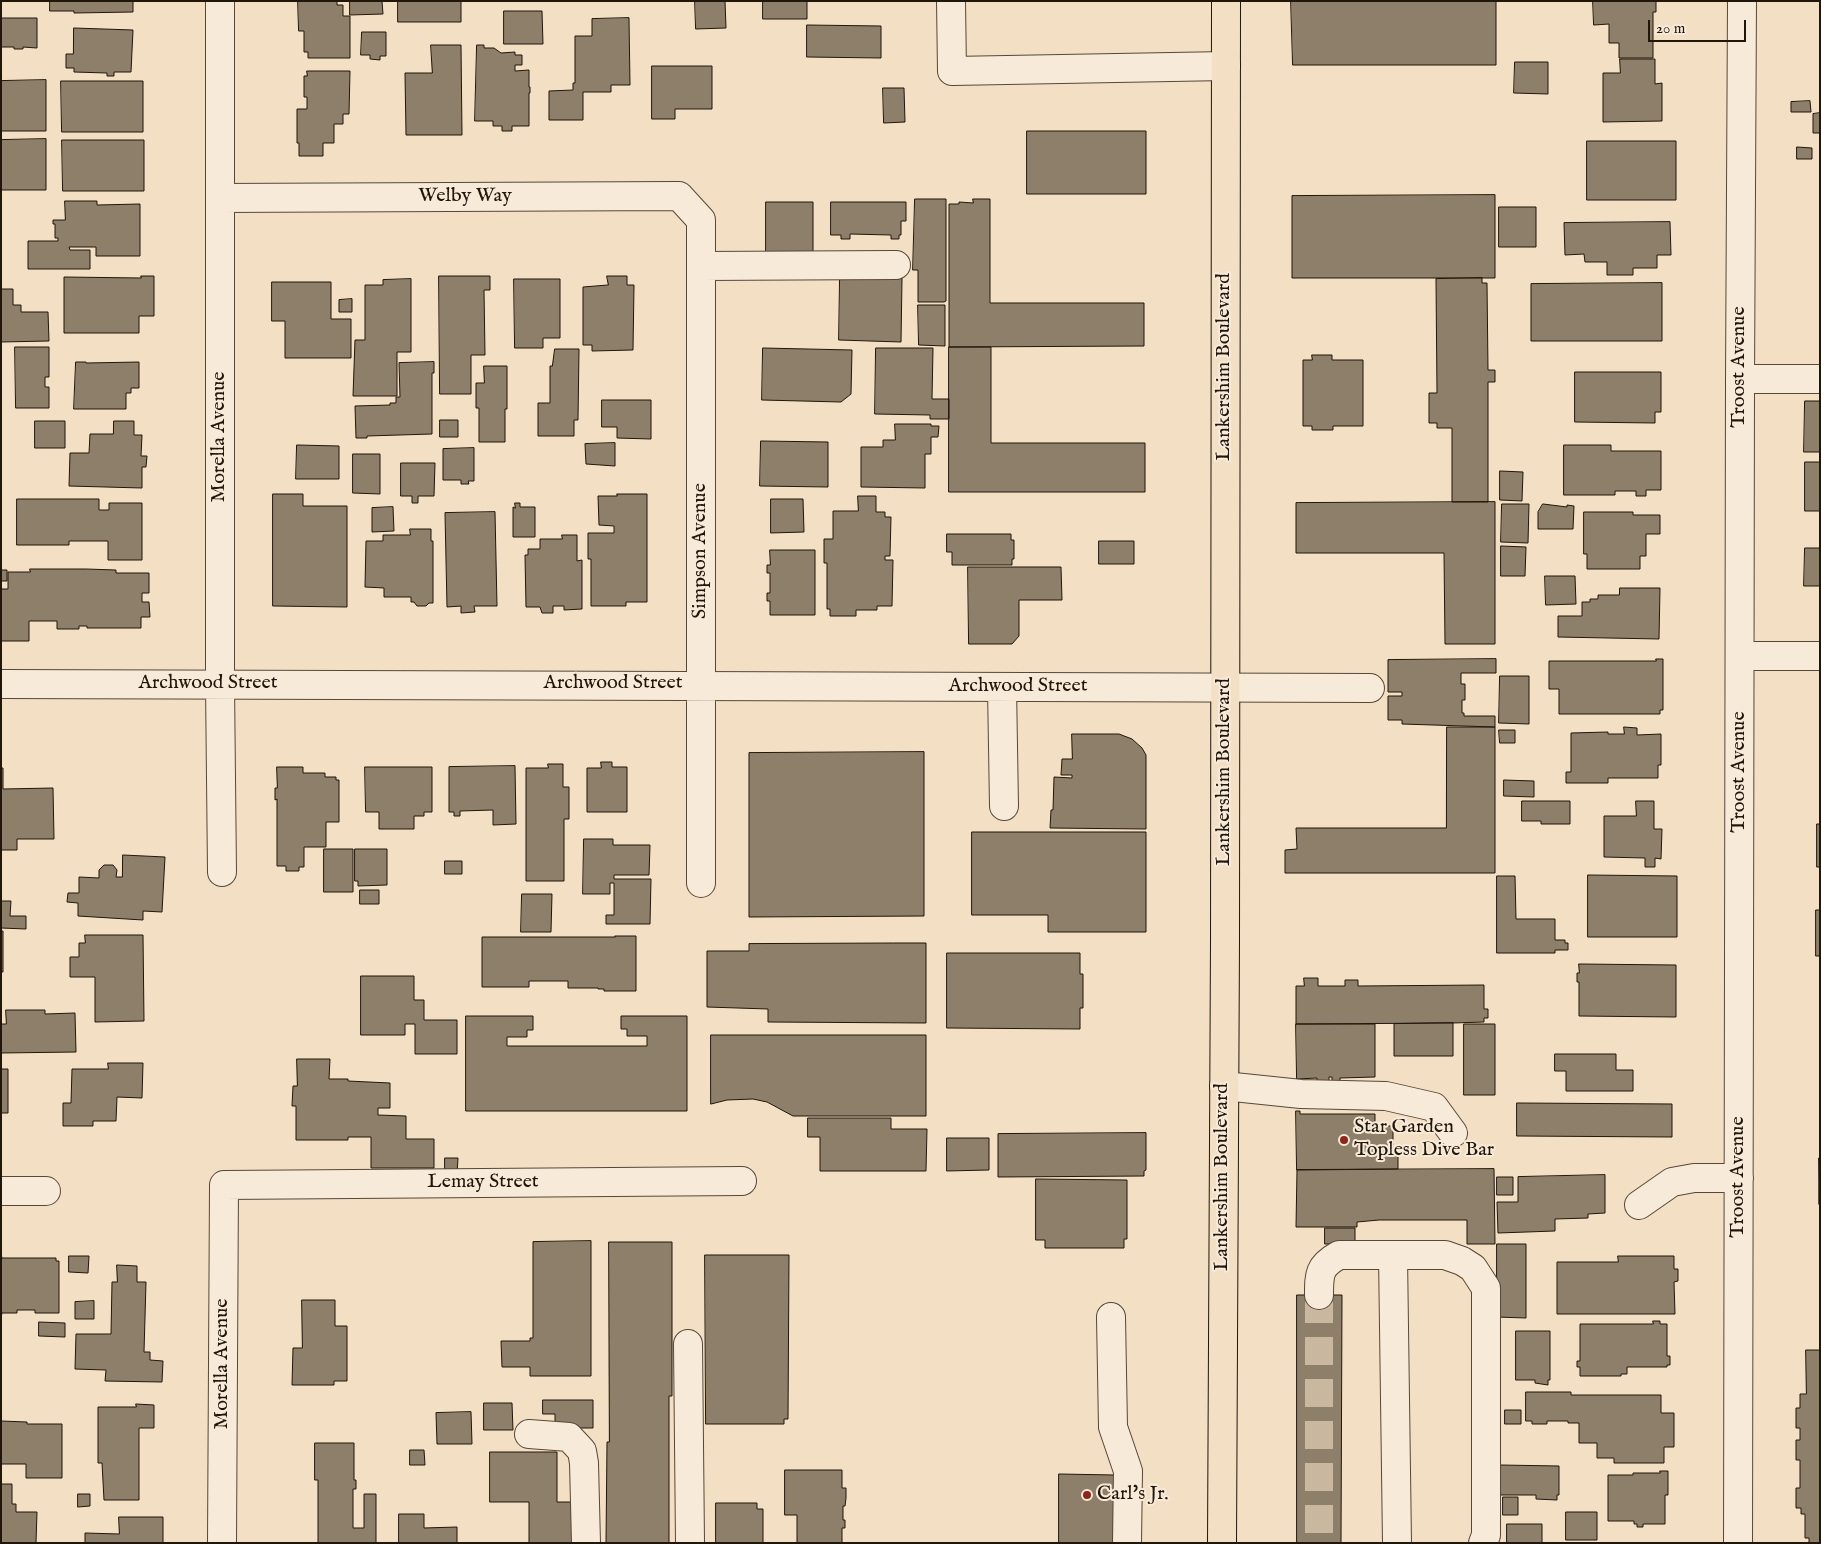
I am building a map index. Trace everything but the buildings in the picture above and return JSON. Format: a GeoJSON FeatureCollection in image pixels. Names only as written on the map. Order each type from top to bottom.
{"type":"FeatureCollection","features":[{"type":"Feature","properties":{"kind":"main road","name":"Lankershim Boulevard"},"geometry":{"type":"LineString","coordinates":[[1222,1543],[1226,1]]}},
{"type":"Feature","properties":{"kind":"street","name":"Morella Avenue"},"geometry":{"type":"LineString","coordinates":[[220,1],[220,684],[222,872]]}},
{"type":"Feature","properties":{"kind":"street"},"geometry":{"type":"LineString","coordinates":[[951,1],[952,70],[1226,66]]}},
{"type":"Feature","properties":{"kind":"street","name":"Troost Avenue"},"geometry":{"type":"LineString","coordinates":[[1738,1543],[1742,1]]}},
{"type":"Feature","properties":{"kind":"street","name":"Welby Way"},"geometry":{"type":"LineString","coordinates":[[220,198],[678,196],[701,220]]}},
{"type":"Feature","properties":{"kind":"street","name":"Simpson Avenue"},"geometry":{"type":"LineString","coordinates":[[700,883],[701,220]]}},
{"type":"Feature","properties":{"kind":"street"},"geometry":{"type":"LineString","coordinates":[[701,266],[896,264]]}},
{"type":"Feature","properties":{"kind":"street"},"geometry":{"type":"LineString","coordinates":[[1740,379],[1820,379]]}},
{"type":"Feature","properties":{"kind":"street"},"geometry":{"type":"LineString","coordinates":[[1740,656],[1820,656]]}},
{"type":"Feature","properties":{"kind":"street","name":"Archwood Street"},"geometry":{"type":"LineString","coordinates":[[1,684],[700,684],[1370,688]]}},
{"type":"Feature","properties":{"kind":"street"},"geometry":{"type":"LineString","coordinates":[[1002,687],[1004,806]]}},
{"type":"Feature","properties":{"kind":"street"},"geometry":{"type":"LineString","coordinates":[[1224,1086],[1302,1094],[1386,1096],[1434,1107],[1453,1132]]}},
{"type":"Feature","properties":{"kind":"street"},"geometry":{"type":"LineString","coordinates":[[1639,1205],[1672,1182],[1694,1178],[1739,1178]]}},
{"type":"Feature","properties":{"kind":"street","name":"Lemay Street"},"geometry":{"type":"LineString","coordinates":[[224,1185],[742,1181]]}},
{"type":"Feature","properties":{"kind":"street","name":"Morella Avenue"},"geometry":{"type":"LineString","coordinates":[[222,1543],[224,1185]]}},
{"type":"Feature","properties":{"kind":"street"},"geometry":{"type":"LineString","coordinates":[[1,1191],[46,1191]]}},
{"type":"Feature","properties":{"kind":"street"},"geometry":{"type":"LineString","coordinates":[[1319,1295],[1319,1276],[1328,1261],[1339,1255],[1445,1255],[1474,1268],[1486,1288],[1486,1535],[1483,1543]]}},
{"type":"Feature","properties":{"kind":"street"},"geometry":{"type":"LineString","coordinates":[[1393,1255],[1397,1543]]}},
{"type":"Feature","properties":{"kind":"street"},"geometry":{"type":"LineString","coordinates":[[1474,1543],[1474,1322],[1486,1288]]}},
{"type":"Feature","properties":{"kind":"street"},"geometry":{"type":"LineString","coordinates":[[1112,1317],[1113,1427],[1128,1471],[1127,1543]]}},
{"type":"Feature","properties":{"kind":"street"},"geometry":{"type":"LineString","coordinates":[[688,1344],[690,1543]]}},
{"type":"Feature","properties":{"kind":"street"},"geometry":{"type":"LineString","coordinates":[[528,1434],[569,1437],[582,1451],[586,1543]]}},
{"type":"Feature","properties":{"kind":"tunnel"},"geometry":{"type":"LineString","coordinates":[[1319,1295],[1319,1543]]}},
{"type":"Feature","properties":{"kind":"place","name":"Star Garden Topless Dive Bar"},"geometry":{"type":"Point","coordinates":[1344,1140]}},
{"type":"Feature","properties":{"kind":"place","name":"Carl's Jr."},"geometry":{"type":"Point","coordinates":[1087,1495]}}]}
